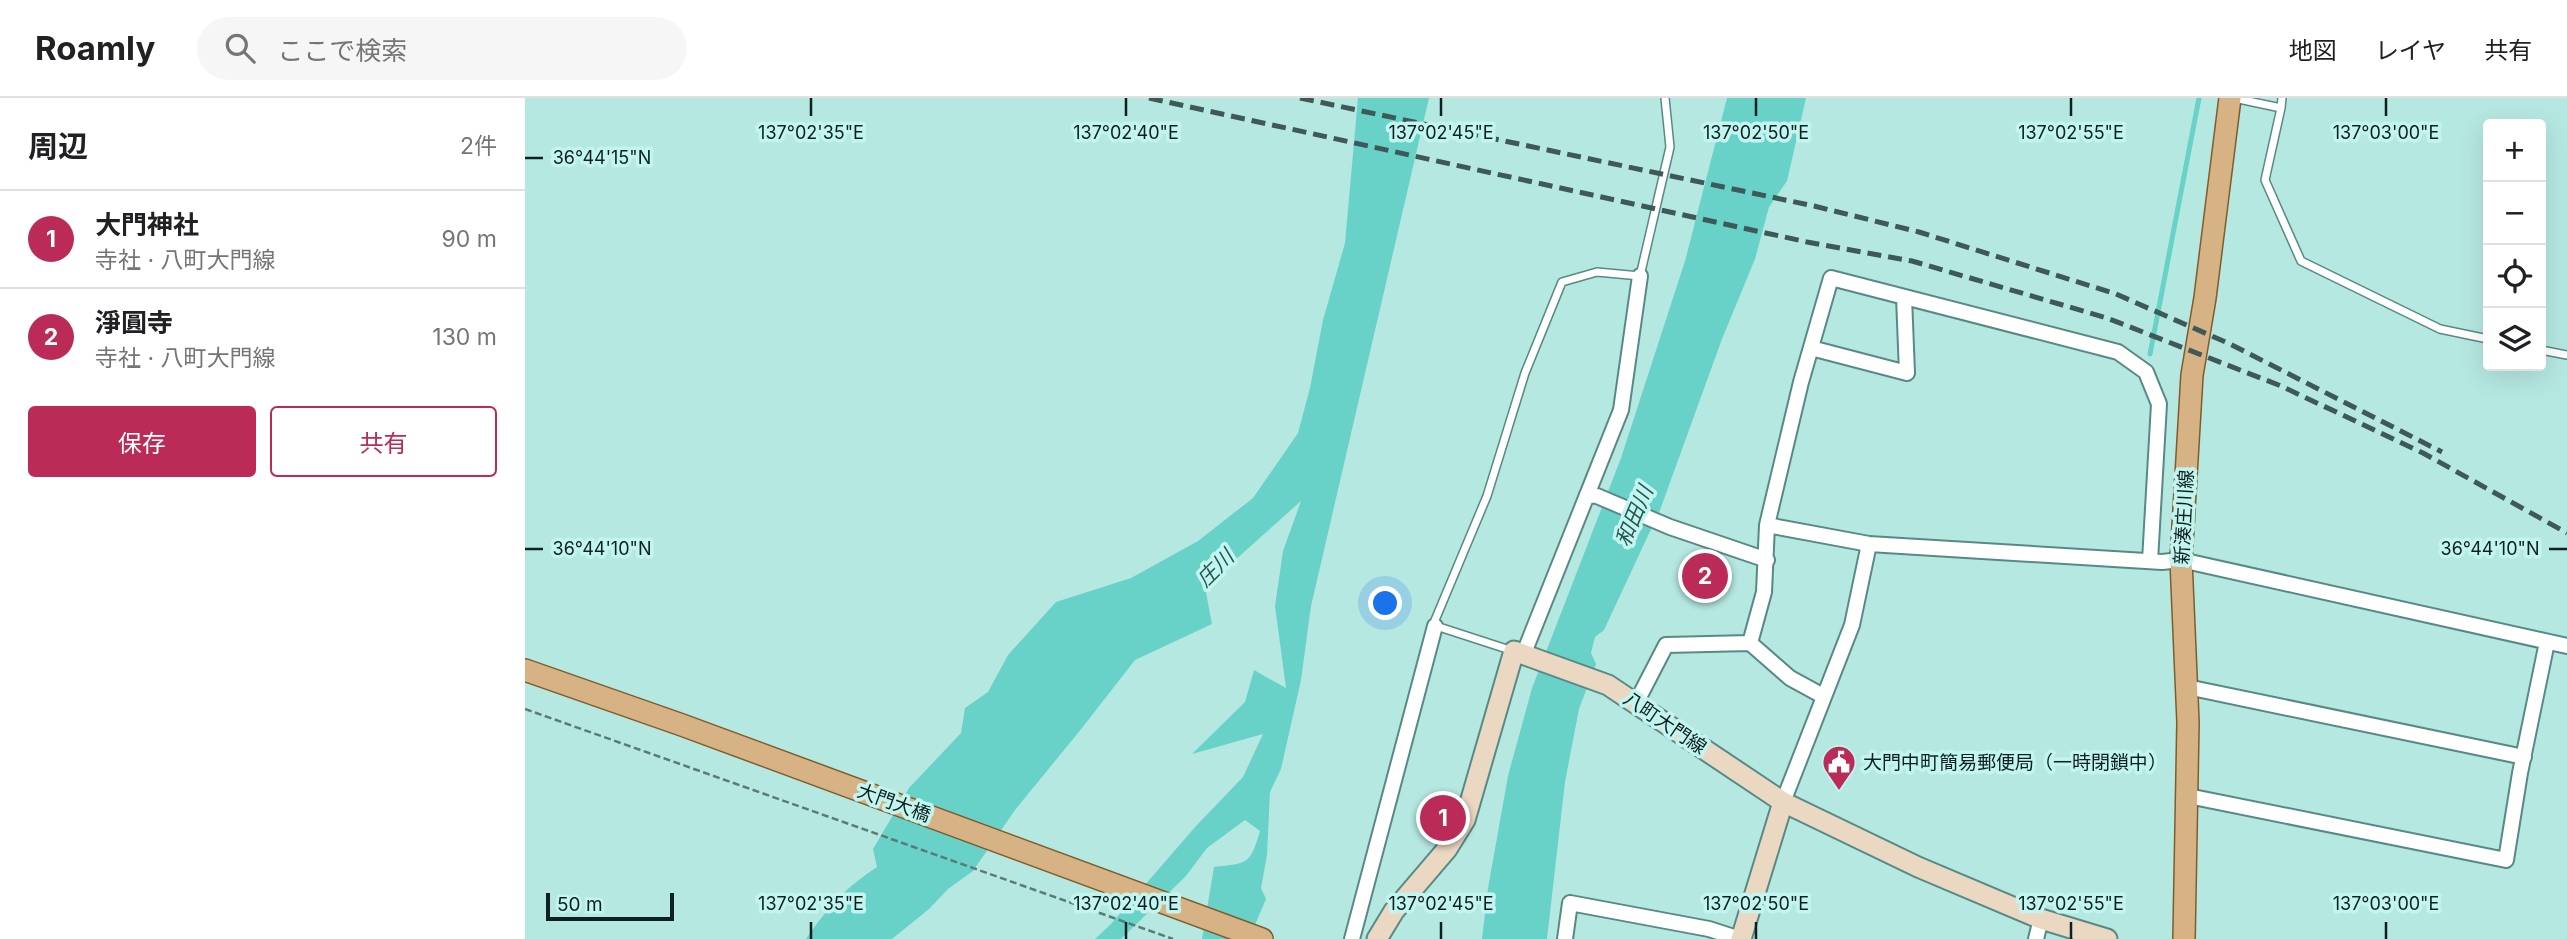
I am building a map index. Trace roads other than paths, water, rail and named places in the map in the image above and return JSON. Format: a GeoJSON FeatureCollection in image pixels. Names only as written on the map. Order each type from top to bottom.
{"type":"FeatureCollection","features":[{"type":"Feature","properties":{"kind":"main road","name":"新湊庄川線"},"geometry":{"type":"LineString","coordinates":[[2184,939],[2188,796],[2187,687],[2181,560],[2192,374],[2232,98]]}},
{"type":"Feature","properties":{"kind":"main road","name":"八町大門線"},"geometry":{"type":"LineString","coordinates":[[1519,652],[1608,685],[1783,802],[1918,867],[2041,919],[2106,939]]}},
{"type":"Feature","properties":{"kind":"main road"},"geometry":{"type":"LineString","coordinates":[[1377,939],[1394,911],[1447,849],[1465,820],[1519,652]]}},
{"type":"Feature","properties":{"kind":"main road","name":"大門大橋"},"geometry":{"type":"LineString","coordinates":[[525,670],[682,724],[1262,939]]}},
{"type":"Feature","properties":{"kind":"main road"},"geometry":{"type":"LineString","coordinates":[[1741,939],[1783,802]]}},
{"type":"Feature","properties":{"kind":"street"},"geometry":{"type":"LineString","coordinates":[[1519,652],[1592,496],[1621,410],[1640,276]]}},
{"type":"Feature","properties":{"kind":"street"},"geometry":{"type":"LineString","coordinates":[[1750,643],[1764,592],[1767,525],[1831,278],[2118,352],[2146,372],[2159,404],[2150,561]]}},
{"type":"Feature","properties":{"kind":"street"},"geometry":{"type":"LineString","coordinates":[[1811,348],[1907,373],[1904,297]]}},
{"type":"Feature","properties":{"kind":"street"},"geometry":{"type":"LineString","coordinates":[[1592,496],[1670,527],[1767,560]]}},
{"type":"Feature","properties":{"kind":"street"},"geometry":{"type":"LineString","coordinates":[[1767,525],[1869,544],[2150,561],[2181,560],[2567,646]]}},
{"type":"Feature","properties":{"kind":"street"},"geometry":{"type":"LineString","coordinates":[[1783,802],[1852,625],[1869,544]]}},
{"type":"Feature","properties":{"kind":"street"},"geometry":{"type":"LineString","coordinates":[[1352,939],[1435,626]]}},
{"type":"Feature","properties":{"kind":"street"},"geometry":{"type":"LineString","coordinates":[[2188,796],[2507,860],[2547,642]]}},
{"type":"Feature","properties":{"kind":"street"},"geometry":{"type":"LineString","coordinates":[[1636,703],[1666,645],[1750,643],[1790,678],[1823,696]]}},
{"type":"Feature","properties":{"kind":"street"},"geometry":{"type":"LineString","coordinates":[[2187,687],[2524,757]]}},
{"type":"Feature","properties":{"kind":"street"},"geometry":{"type":"LineString","coordinates":[[1565,939],[1570,904],[1709,929],[1741,939]]}},
{"type":"Feature","properties":{"kind":"street"},"geometry":{"type":"LineString","coordinates":[[2036,939],[2041,919]]}},
{"type":"Feature","properties":{"kind":"lane"},"geometry":{"type":"LineString","coordinates":[[1519,652],[1433,625],[1487,496],[1525,373],[1562,282],[1597,272],[1640,276],[1669,147],[1665,98]]}},
{"type":"Feature","properties":{"kind":"lane"},"geometry":{"type":"LineString","coordinates":[[2232,98],[2281,108]]}},
{"type":"Feature","properties":{"kind":"lane"},"geometry":{"type":"LineString","coordinates":[[2282,98],[2265,180],[2301,261],[2439,329],[2483,338]]}},
{"type":"Feature","properties":{"kind":"lane"},"geometry":{"type":"LineString","coordinates":[[2546,351],[2567,355]]}},
{"type":"Feature","properties":{"kind":"water","name":"庄川"},"geometry":{"type":"Polygon","coordinates":[[[1358,98],[1429,98],[1311,606],[1301,680],[1281,769],[1270,792],[1267,855],[1261,888],[1266,899],[1249,939],[1202,939],[1214,867],[1241,863],[1250,856],[1257,842],[1260,831],[1245,820],[1207,848],[1186,876],[1121,939],[1095,939],[1243,777],[1263,734],[1192,754],[1245,702],[1254,670],[1286,688],[1275,606],[1283,551],[1301,501],[1205,587],[1212,624],[1135,660],[1015,810],[973,871],[948,889],[929,909],[892,939],[806,939],[838,899],[877,867],[873,849],[909,788],[961,733],[965,708],[988,692],[1008,655],[1056,602],[1131,578],[1198,541],[1253,498],[1298,433],[1323,320],[1345,243],[1358,98]]]}},
{"type":"Feature","properties":{"kind":"water","name":"和田川"},"geometry":{"type":"Polygon","coordinates":[[[1727,98],[1806,98],[1787,181],[1769,207],[1755,259],[1722,339],[1660,510],[1604,630],[1595,637],[1591,653],[1596,664],[1579,709],[1565,782],[1547,939],[1482,939],[1488,888],[1508,776],[1532,688],[1621,458],[1685,261],[1727,98]]]}},
{"type":"Feature","properties":{"kind":"waterway"},"geometry":{"type":"LineString","coordinates":[[2150,354],[2199,98]]}},
{"type":"Feature","properties":{"kind":"railway"},"geometry":{"type":"LineString","coordinates":[[1149,98],[1807,242],[1912,261],[2107,318],[2281,386],[2423,453],[2567,533]]}},
{"type":"Feature","properties":{"kind":"railway"},"geometry":{"type":"LineString","coordinates":[[1300,98],[1814,206],[1919,232],[2116,294],[2230,344],[2442,452]]}},
{"type":"Feature","properties":{"kind":"place","name":"淨圓寺"},"geometry":{"type":"Point","coordinates":[1705,576]}},
{"type":"Feature","properties":{"kind":"place","name":"大門中町簡易郵便局（一時閉鎖中）"},"geometry":{"type":"Point","coordinates":[1839,792]}},
{"type":"Feature","properties":{"kind":"place","name":"大門神社"},"geometry":{"type":"Point","coordinates":[1443,818]}}]}
